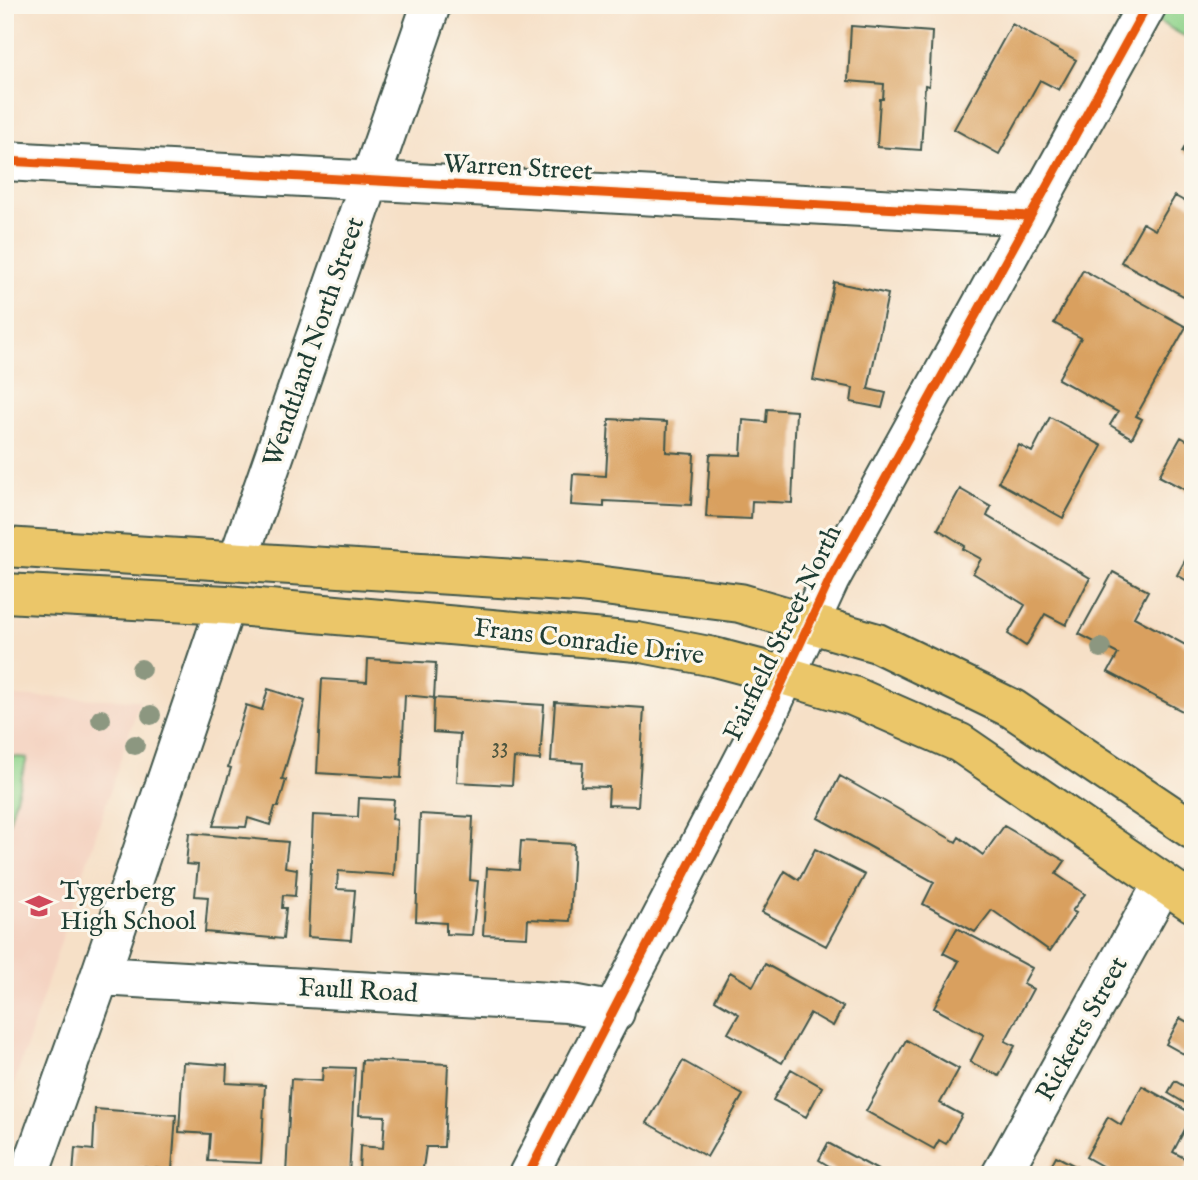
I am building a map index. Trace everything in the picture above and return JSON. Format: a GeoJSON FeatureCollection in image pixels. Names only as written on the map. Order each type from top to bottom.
{"type":"FeatureCollection","features":[{"type":"Feature","properties":{"kind":"main road","name":"Frans Conradie Drive"},"geometry":{"type":"LineString","coordinates":[[5,547],[580,583],[740,603],[877,643],[1013,709],[1191,826]]}},
{"type":"Feature","properties":{"kind":"main road","name":"Frans Conradie Drive"},"geometry":{"type":"LineString","coordinates":[[5,593],[226,605],[637,642],[714,657],[853,696],[960,743],[1178,893]]}},
{"type":"Feature","properties":{"kind":"street","name":"Wendtland North Street"},"geometry":{"type":"LineString","coordinates":[[238,560],[431,5]]}},
{"type":"Feature","properties":{"kind":"street","name":"Fairfield Street North"},"geometry":{"type":"LineString","coordinates":[[528,1175],[615,1012],[786,676],[830,579],[1147,5]]}},
{"type":"Feature","properties":{"kind":"street","name":"Warren Street"},"geometry":{"type":"LineString","coordinates":[[5,161],[1029,216]]}},
{"type":"Feature","properties":{"kind":"street"},"geometry":{"type":"LineString","coordinates":[[29,1175],[226,605]]}},
{"type":"Feature","properties":{"kind":"street","name":"Ricketts Street"},"geometry":{"type":"LineString","coordinates":[[1001,1175],[1178,893]]}},
{"type":"Feature","properties":{"kind":"street","name":"Faull Road"},"geometry":{"type":"LineString","coordinates":[[100,975],[567,1003],[615,1012]]}},
{"type":"Feature","properties":{"kind":"shaded area","name":"Tygerberg High School"},"geometry":{"type":"Polygon","coordinates":[[[5,696],[140,700],[5,1112],[5,696]]]}},
{"type":"Feature","properties":{"kind":"green space"},"geometry":{"type":"Polygon","coordinates":[[[1164,5],[1193,5],[1193,41],[1156,20],[1164,5]]]}},
{"type":"Feature","properties":{"kind":"green space"},"geometry":{"type":"Polygon","coordinates":[[[5,756],[27,758],[5,837],[5,756]]]}},
{"type":"Feature","properties":{"kind":"building"},"geometry":{"type":"Polygon","coordinates":[[[1012,24],[1076,60],[1059,90],[1040,80],[999,154],[954,129],[1012,24]]]}},
{"type":"Feature","properties":{"kind":"building"},"geometry":{"type":"Polygon","coordinates":[[[851,26],[932,32],[921,150],[877,147],[880,99],[883,99],[884,84],[848,81],[851,26]]]}},
{"type":"Feature","properties":{"kind":"building"},"geometry":{"type":"Polygon","coordinates":[[[1193,132],[1193,158],[1182,152],[1193,132]]]}},
{"type":"Feature","properties":{"kind":"building"},"geometry":{"type":"Polygon","coordinates":[[[1175,196],[1193,206],[1193,287],[1187,298],[1121,262],[1143,223],[1155,230],[1175,196]]]}},
{"type":"Feature","properties":{"kind":"building"},"geometry":{"type":"Polygon","coordinates":[[[1083,270],[1186,327],[1136,416],[1142,419],[1132,438],[1110,425],[1118,412],[1058,379],[1081,338],[1054,323],[1083,270]]]}},
{"type":"Feature","properties":{"kind":"building"},"geometry":{"type":"Polygon","coordinates":[[[834,282],[888,294],[868,389],[886,393],[882,408],[851,402],[853,388],[813,380],[834,282]]]}},
{"type":"Feature","properties":{"kind":"building"},"geometry":{"type":"Polygon","coordinates":[[[767,409],[796,411],[792,503],[752,501],[751,519],[706,517],[710,454],[741,455],[743,420],[766,422],[767,409]]]}},
{"type":"Feature","properties":{"kind":"building"},"geometry":{"type":"Polygon","coordinates":[[[1050,417],[1102,446],[1063,518],[998,482],[1019,445],[1032,452],[1050,417]]]}},
{"type":"Feature","properties":{"kind":"building"},"geometry":{"type":"Polygon","coordinates":[[[609,419],[667,422],[666,452],[694,454],[691,505],[604,501],[604,507],[571,505],[573,474],[606,476],[609,419]]]}},
{"type":"Feature","properties":{"kind":"building"},"geometry":{"type":"Polygon","coordinates":[[[1181,437],[1193,444],[1193,494],[1159,476],[1181,437]]]}},
{"type":"Feature","properties":{"kind":"building"},"geometry":{"type":"Polygon","coordinates":[[[960,489],[991,507],[987,516],[1090,578],[1066,625],[1045,614],[1026,646],[1008,634],[1025,605],[973,573],[981,559],[938,529],[960,489]]]}},
{"type":"Feature","properties":{"kind":"building"},"geometry":{"type":"Polygon","coordinates":[[[1193,546],[1193,584],[1177,575],[1193,546]]]}},
{"type":"Feature","properties":{"kind":"building"},"geometry":{"type":"Polygon","coordinates":[[[1113,572],[1148,591],[1134,617],[1193,649],[1193,696],[1184,712],[1108,672],[1118,654],[1079,634],[1113,572]]]}},
{"type":"Feature","properties":{"kind":"building"},"geometry":{"type":"Polygon","coordinates":[[[368,659],[436,663],[434,698],[405,695],[401,778],[317,773],[322,679],[367,682],[368,659]]]}},
{"type":"Feature","properties":{"kind":"building"},"geometry":{"type":"Polygon","coordinates":[[[268,689],[305,701],[282,779],[286,780],[278,807],[275,807],[270,825],[248,818],[246,827],[213,826],[231,768],[228,767],[246,705],[262,710],[268,689]]]}},
{"type":"Feature","properties":{"kind":"building"},"geometry":{"type":"Polygon","coordinates":[[[434,698],[544,705],[540,760],[514,758],[512,785],[457,782],[460,734],[433,732],[434,698]]]}},
{"type":"Feature","properties":{"kind":"building"},"geometry":{"type":"Polygon","coordinates":[[[555,702],[644,708],[638,806],[608,805],[609,787],[581,786],[583,763],[551,761],[555,702]]]}},
{"type":"Feature","properties":{"kind":"building"},"geometry":{"type":"Polygon","coordinates":[[[840,776],[956,842],[959,837],[983,855],[1004,826],[1065,861],[1056,874],[1085,894],[1072,911],[1076,913],[1050,951],[992,910],[975,932],[923,904],[934,882],[818,818],[840,776]]]}},
{"type":"Feature","properties":{"kind":"building"},"geometry":{"type":"Polygon","coordinates":[[[359,798],[394,800],[392,819],[397,820],[394,875],[338,871],[337,889],[355,890],[351,940],[308,937],[313,815],[358,817],[359,798]]]}},
{"type":"Feature","properties":{"kind":"building"},"geometry":{"type":"Polygon","coordinates":[[[420,814],[473,817],[470,880],[478,881],[472,935],[446,934],[446,923],[416,921],[420,814]]]}},
{"type":"Feature","properties":{"kind":"building"},"geometry":{"type":"Polygon","coordinates":[[[189,833],[288,842],[285,867],[297,869],[295,896],[283,895],[282,908],[286,908],[283,939],[205,932],[208,897],[195,896],[198,865],[186,864],[189,833]]]}},
{"type":"Feature","properties":{"kind":"building"},"geometry":{"type":"Polygon","coordinates":[[[521,841],[574,844],[570,921],[528,919],[527,937],[483,935],[487,868],[519,870],[521,841]]]}},
{"type":"Feature","properties":{"kind":"building"},"geometry":{"type":"Polygon","coordinates":[[[815,849],[865,875],[826,946],[762,912],[785,871],[799,880],[815,849]]]}},
{"type":"Feature","properties":{"kind":"building"},"geometry":{"type":"Polygon","coordinates":[[[957,928],[1032,968],[1023,984],[1033,989],[1005,1041],[1015,1046],[999,1076],[970,1062],[984,1035],[934,1008],[959,961],[943,953],[957,928]]]}},
{"type":"Feature","properties":{"kind":"building"},"geometry":{"type":"Polygon","coordinates":[[[765,964],[843,1007],[833,1026],[810,1013],[782,1063],[728,1033],[739,1014],[715,1000],[730,972],[753,986],[765,964]]]}},
{"type":"Feature","properties":{"kind":"building"},"geometry":{"type":"Polygon","coordinates":[[[1180,1018],[1193,1025],[1193,1059],[1166,1044],[1180,1018]]]}},
{"type":"Feature","properties":{"kind":"building"},"geometry":{"type":"Polygon","coordinates":[[[906,1040],[959,1069],[940,1103],[962,1115],[946,1144],[939,1140],[934,1149],[866,1111],[906,1040]]]}},
{"type":"Feature","properties":{"kind":"building"},"geometry":{"type":"Polygon","coordinates":[[[362,1060],[448,1064],[444,1147],[426,1147],[422,1175],[359,1175],[360,1146],[383,1148],[385,1116],[359,1115],[362,1060]]]}},
{"type":"Feature","properties":{"kind":"building"},"geometry":{"type":"Polygon","coordinates":[[[683,1061],[743,1095],[707,1157],[647,1123],[683,1061]]]}},
{"type":"Feature","properties":{"kind":"building"},"geometry":{"type":"Polygon","coordinates":[[[183,1062],[227,1065],[226,1083],[265,1085],[261,1163],[208,1161],[210,1134],[179,1132],[183,1062]]]}},
{"type":"Feature","properties":{"kind":"building"},"geometry":{"type":"Polygon","coordinates":[[[323,1067],[355,1068],[349,1175],[286,1175],[291,1079],[322,1081],[323,1067]]]}},
{"type":"Feature","properties":{"kind":"building"},"geometry":{"type":"Polygon","coordinates":[[[791,1069],[822,1087],[806,1117],[773,1100],[791,1069]]]}},
{"type":"Feature","properties":{"kind":"building"},"geometry":{"type":"Polygon","coordinates":[[[1193,1074],[1193,1108],[1168,1093],[1175,1081],[1185,1087],[1193,1074]]]}},
{"type":"Feature","properties":{"kind":"building"},"geometry":{"type":"Polygon","coordinates":[[[1142,1086],[1193,1114],[1173,1152],[1190,1161],[1182,1175],[1118,1175],[1086,1157],[1108,1117],[1121,1125],[1142,1086]]]}},
{"type":"Feature","properties":{"kind":"building"},"geometry":{"type":"Polygon","coordinates":[[[95,1109],[176,1115],[172,1170],[140,1167],[139,1175],[73,1175],[75,1148],[93,1150],[95,1109]]]}},
{"type":"Feature","properties":{"kind":"building"},"geometry":{"type":"Polygon","coordinates":[[[828,1143],[887,1175],[844,1175],[819,1160],[828,1143]]]}},
{"type":"Feature","properties":{"kind":"building"},"geometry":{"type":"Polygon","coordinates":[[[1056,1156],[1081,1169],[1078,1175],[1046,1175],[1056,1156]]]}},
{"type":"Feature","properties":{"kind":"cycle path"},"geometry":{"type":"LineString","coordinates":[[528,1175],[769,711],[830,579],[1147,5]]}},
{"type":"Feature","properties":{"kind":"cycle path"},"geometry":{"type":"LineString","coordinates":[[5,161],[1029,216]]}},
{"type":"Feature","properties":{"kind":"place","name":"Tygerberg High School"},"geometry":{"type":"Point","coordinates":[39,906]}}]}
